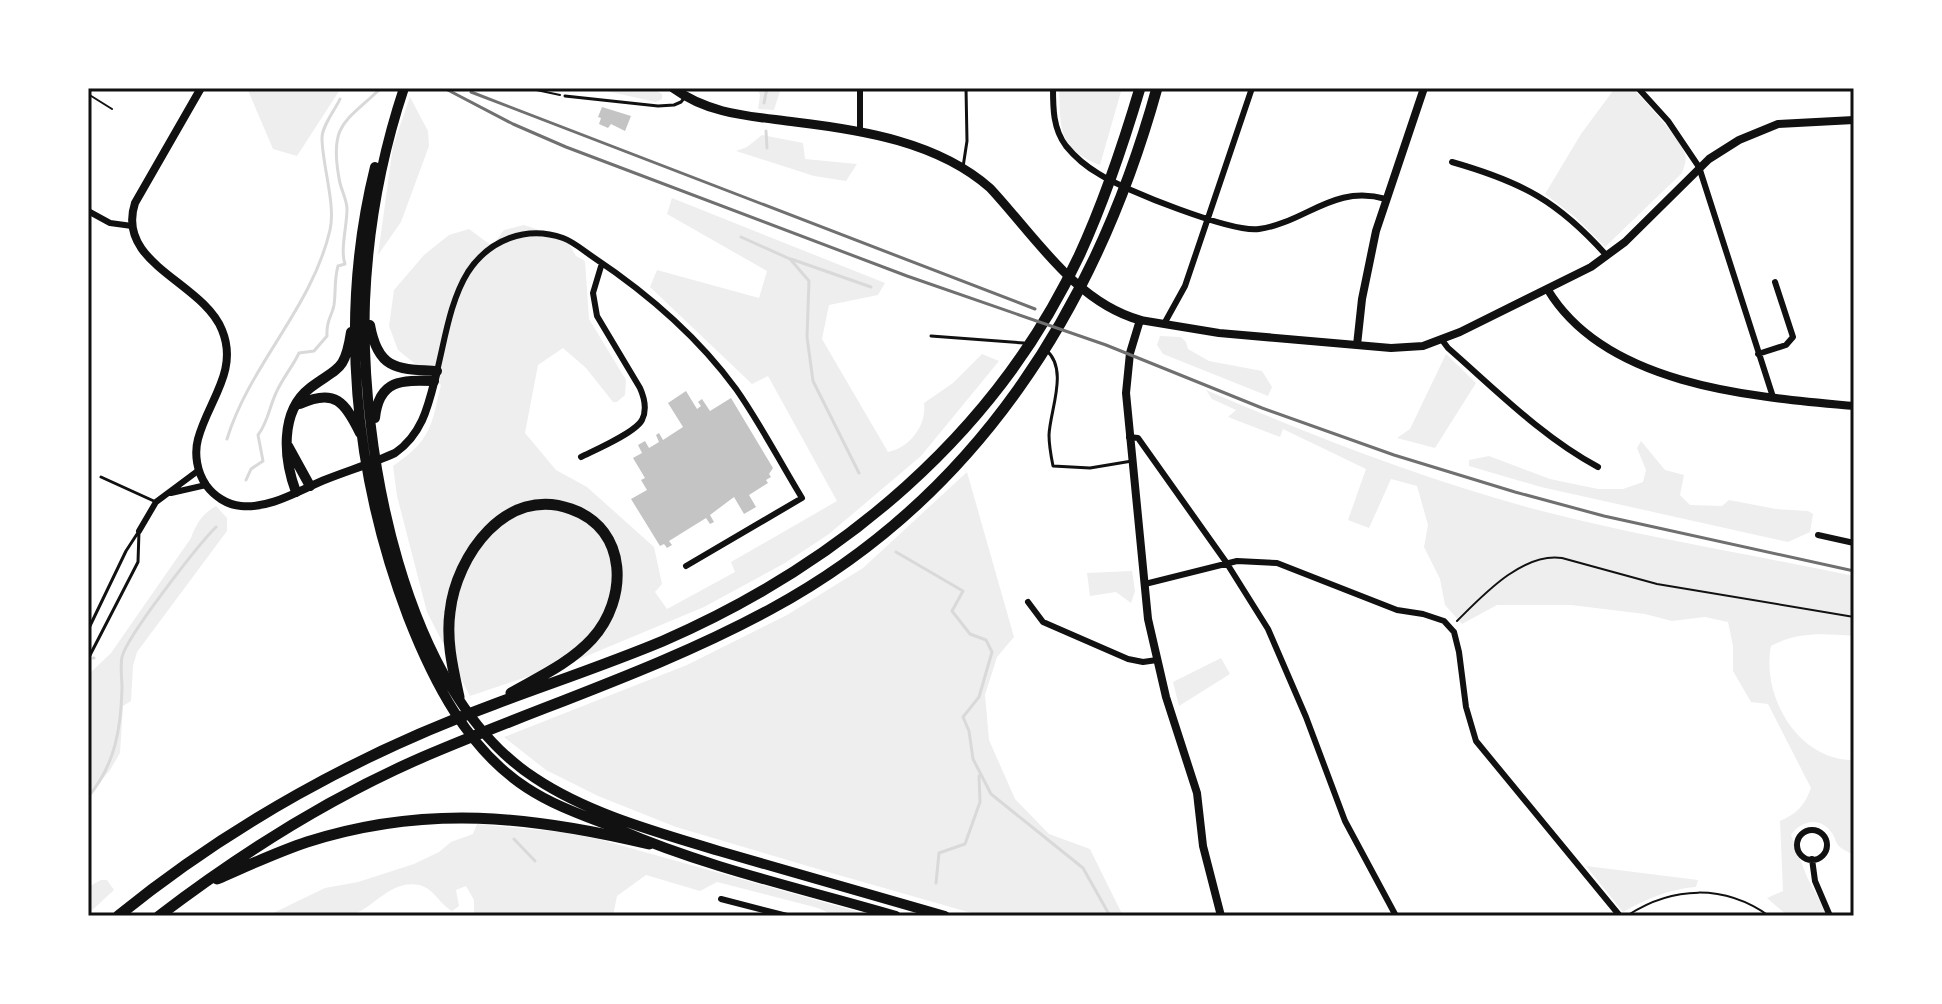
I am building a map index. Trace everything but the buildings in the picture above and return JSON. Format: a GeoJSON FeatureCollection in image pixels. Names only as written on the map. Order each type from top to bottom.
{"type":"FeatureCollection","features":[{"type":"Feature","properties":{"kind":"highway"},"geometry":{"type":"LineString","coordinates":[[398,88],[382,138],[363,218],[358,391],[392,574],[430,668],[464,727],[491,758],[515,779],[569,810],[649,844]]}},
{"type":"Feature","properties":{"kind":"highway"},"geometry":{"type":"LineString","coordinates":[[296,492],[287,463],[287,429],[307,390],[335,373],[343,364],[360,302],[386,147],[404,88]]}},
{"type":"Feature","properties":{"kind":"highway"},"geometry":{"type":"LineString","coordinates":[[118,916],[204,852],[272,809],[352,766],[490,706],[665,640],[740,603],[815,559],[868,521],[918,477],[962,431],[1021,357],[1078,258],[1118,158],[1140,88]]}},
{"type":"Feature","properties":{"kind":"highway"},"geometry":{"type":"LineString","coordinates":[[159,916],[264,840],[390,772],[690,649],[774,608],[826,575],[907,512],[955,466],[1001,413],[1038,363],[1091,270],[1124,193],[1157,88]]}},
{"type":"Feature","properties":{"kind":"highway"},"geometry":{"type":"LineString","coordinates":[[360,302],[373,345],[383,360],[404,369],[436,376]]}},
{"type":"Feature","properties":{"kind":"highway"},"geometry":{"type":"LineString","coordinates":[[368,437],[377,401],[385,390],[405,381],[436,376]]}},
{"type":"Feature","properties":{"kind":"highway"},"geometry":{"type":"LineString","coordinates":[[298,404],[319,396],[339,401],[368,437]]}},
{"type":"Feature","properties":{"kind":"highway"},"geometry":{"type":"LineString","coordinates":[[287,444],[310,486]]}},
{"type":"Feature","properties":{"kind":"highway"},"geometry":{"type":"LineString","coordinates":[[376,485],[401,570],[444,678],[500,750],[534,778],[569,797],[673,837],[945,916]]}},
{"type":"Feature","properties":{"kind":"highway"},"geometry":{"type":"LineString","coordinates":[[459,697],[450,653],[449,616],[454,587],[466,559],[482,537],[510,514],[542,505],[571,509],[598,527],[615,553],[618,578],[611,610],[599,631],[582,649],[490,706]]}},
{"type":"Feature","properties":{"kind":"highway"},"geometry":{"type":"LineString","coordinates":[[198,887],[303,843],[349,830],[413,819],[516,819],[574,827],[649,844],[896,916]]}},
{"type":"Feature","properties":{"kind":"main road"},"geometry":{"type":"LineString","coordinates":[[673,88],[685,97],[721,112],[860,133],[918,147],[963,167],[990,188],[1079,286],[1125,316],[1140,320]]}},
{"type":"Feature","properties":{"kind":"street"},"geometry":{"type":"LineString","coordinates":[[201,88],[135,203],[132,226],[142,250],[207,305],[225,337],[226,372],[198,438],[196,454],[206,485],[226,502],[242,506],[267,503],[384,458],[403,447],[422,422],[463,281],[492,246],[536,232],[566,239],[602,263],[635,286],[700,346],[736,389],[802,498],[686,566]]}},
{"type":"Feature","properties":{"kind":"street"},"geometry":{"type":"LineString","coordinates":[[860,88],[860,133]]}},
{"type":"Feature","properties":{"kind":"street"},"geometry":{"type":"LineString","coordinates":[[1053,88],[1059,136],[1088,167],[1108,179],[1208,218],[1243,229],[1256,229],[1349,196],[1370,194],[1386,199]]}},
{"type":"Feature","properties":{"kind":"street"},"geometry":{"type":"LineString","coordinates":[[1164,324],[1179,300],[1252,88]]}},
{"type":"Feature","properties":{"kind":"street"},"geometry":{"type":"LineString","coordinates":[[1357,345],[1368,261],[1424,88]]}},
{"type":"Feature","properties":{"kind":"street"},"geometry":{"type":"LineString","coordinates":[[1638,88],[1668,121],[1699,167],[1773,397]]}},
{"type":"Feature","properties":{"kind":"street"},"geometry":{"type":"LineString","coordinates":[[1221,916],[1203,846],[1197,793],[1157,660],[1148,619],[1126,393],[1132,342],[1140,320],[1219,333],[1357,345],[1414,347],[1442,340],[1584,272],[1625,242],[1699,167],[1728,146],[1770,126],[1854,120]]}},
{"type":"Feature","properties":{"kind":"street"},"geometry":{"type":"LineString","coordinates":[[1452,162],[1530,190],[1572,219],[1607,256]]}},
{"type":"Feature","properties":{"kind":"street"},"geometry":{"type":"LineString","coordinates":[[88,211],[110,223],[132,226]]}},
{"type":"Feature","properties":{"kind":"street"},"geometry":{"type":"LineString","coordinates":[[581,457],[634,428],[643,414],[644,397],[640,388],[597,316],[593,293],[602,263]]}},
{"type":"Feature","properties":{"kind":"street"},"geometry":{"type":"LineString","coordinates":[[1758,354],[1786,345],[1793,337],[1775,282]]}},
{"type":"Feature","properties":{"kind":"street"},"geometry":{"type":"LineString","coordinates":[[1548,290],[1559,308],[1582,328],[1646,368],[1700,385],[1854,406]]}},
{"type":"Feature","properties":{"kind":"street"},"geometry":{"type":"LineString","coordinates":[[1442,340],[1538,426],[1598,467]]}},
{"type":"Feature","properties":{"kind":"street"},"geometry":{"type":"LineString","coordinates":[[1129,437],[1138,438],[1227,563],[1268,629],[1306,717],[1345,821],[1396,916]]}},
{"type":"Feature","properties":{"kind":"street"},"geometry":{"type":"LineString","coordinates":[[139,531],[156,502],[199,470]]}},
{"type":"Feature","properties":{"kind":"street"},"geometry":{"type":"LineString","coordinates":[[168,493],[206,485]]}},
{"type":"Feature","properties":{"kind":"street"},"geometry":{"type":"LineString","coordinates":[[1818,535],[1854,543]]}},
{"type":"Feature","properties":{"kind":"street"},"geometry":{"type":"LineString","coordinates":[[1145,584],[1251,560],[1286,565],[1397,610],[1423,614],[1447,624],[1459,652],[1466,707],[1476,741],[1620,916]]}},
{"type":"Feature","properties":{"kind":"street"},"geometry":{"type":"LineString","coordinates":[[1028,602],[1043,622],[1128,659],[1143,662],[1157,660]]}},
{"type":"Feature","properties":{"kind":"street"},"geometry":{"type":"LineString","coordinates":[[1814,830],[1823,834],[1827,843],[1823,855],[1812,859],[1803,856],[1798,843],[1801,835],[1814,830]]}},
{"type":"Feature","properties":{"kind":"street"},"geometry":{"type":"LineString","coordinates":[[1812,859],[1815,881],[1830,916]]}},
{"type":"Feature","properties":{"kind":"street"},"geometry":{"type":"LineString","coordinates":[[721,899],[787,916]]}},
{"type":"Feature","properties":{"kind":"lane"},"geometry":{"type":"LineString","coordinates":[[963,167],[967,141],[966,88]]}},
{"type":"Feature","properties":{"kind":"lane"},"geometry":{"type":"LineString","coordinates":[[565,96],[658,106],[674,105],[685,97]]}},
{"type":"Feature","properties":{"kind":"lane"},"geometry":{"type":"LineString","coordinates":[[931,336],[1008,340],[1033,345]]}},
{"type":"Feature","properties":{"kind":"lane"},"geometry":{"type":"LineString","coordinates":[[1041,348],[1054,357],[1057,369],[1049,436],[1053,466],[1090,468],[1132,461]]}},
{"type":"Feature","properties":{"kind":"lane"},"geometry":{"type":"LineString","coordinates":[[101,477],[156,502]]}},
{"type":"Feature","properties":{"kind":"lane"},"geometry":{"type":"LineString","coordinates":[[88,630],[139,531]]}},
{"type":"Feature","properties":{"kind":"lane"},"geometry":{"type":"LineString","coordinates":[[88,659],[138,562],[139,531]]}},
{"type":"Feature","properties":{"kind":"path"},"geometry":{"type":"LineString","coordinates":[[527,88],[565,96]]}},
{"type":"Feature","properties":{"kind":"path"},"geometry":{"type":"LineString","coordinates":[[88,94],[112,109]]}},
{"type":"Feature","properties":{"kind":"path"},"geometry":{"type":"LineString","coordinates":[[1447,624],[1525,565],[1548,557],[1657,584],[1854,617]]}},
{"type":"Feature","properties":{"kind":"path"},"geometry":{"type":"LineString","coordinates":[[1627,916],[1642,906],[1688,891],[1714,894],[1758,908],[1769,916]]}},
{"type":"Feature","properties":{"kind":"shaded area"},"geometry":{"type":"Polygon","coordinates":[[[247,88],[341,88],[297,156],[273,149],[247,88]]]}},
{"type":"Feature","properties":{"kind":"shaded area"},"geometry":{"type":"Polygon","coordinates":[[[607,88],[651,88],[662,94],[662,99],[656,102],[606,91],[607,88]]]}},
{"type":"Feature","properties":{"kind":"shaded area"},"geometry":{"type":"Polygon","coordinates":[[[757,88],[781,88],[774,110],[758,109],[760,95],[757,88]]]}},
{"type":"Feature","properties":{"kind":"shaded area"},"geometry":{"type":"Polygon","coordinates":[[[1059,88],[1122,88],[1100,165],[1076,152],[1064,136],[1059,88]]]}},
{"type":"Feature","properties":{"kind":"shaded area"},"geometry":{"type":"Polygon","coordinates":[[[1615,88],[1632,88],[1637,93],[1677,139],[1686,159],[1682,173],[1605,247],[1575,217],[1545,194],[1581,134],[1615,88]]]}},
{"type":"Feature","properties":{"kind":"shaded area"},"geometry":{"type":"Polygon","coordinates":[[[410,97],[428,131],[429,146],[401,222],[378,255],[393,146],[410,97]]]}},
{"type":"Feature","properties":{"kind":"shaded area"},"geometry":{"type":"Polygon","coordinates":[[[762,135],[803,143],[805,159],[857,164],[846,181],[814,176],[736,151],[762,135]]]}},
{"type":"Feature","properties":{"kind":"shaded area"},"geometry":{"type":"Polygon","coordinates":[[[672,198],[885,283],[878,295],[829,305],[822,339],[888,452],[910,441],[923,419],[924,403],[953,383],[982,354],[999,361],[921,456],[829,534],[785,563],[704,607],[577,660],[470,696],[427,612],[397,496],[393,466],[406,457],[428,432],[441,385],[398,350],[389,326],[394,290],[424,255],[449,235],[469,229],[492,246],[504,230],[524,225],[566,239],[576,256],[585,261],[589,319],[626,380],[625,395],[613,402],[586,368],[563,348],[538,365],[525,433],[556,470],[587,487],[654,547],[662,584],[655,592],[667,609],[735,572],[731,562],[837,501],[768,376],[752,384],[650,287],[657,270],[759,298],[767,271],[667,214],[672,198]]]}},
{"type":"Feature","properties":{"kind":"shaded area"},"geometry":{"type":"Polygon","coordinates":[[[1160,336],[1181,337],[1188,349],[1209,361],[1262,371],[1272,387],[1268,396],[1163,354],[1157,345],[1160,336]]]}},
{"type":"Feature","properties":{"kind":"shaded area"},"geometry":{"type":"Polygon","coordinates":[[[1446,354],[1476,383],[1435,448],[1397,438],[1410,429],[1446,354]]]}},
{"type":"Feature","properties":{"kind":"shaded area"},"geometry":{"type":"Polygon","coordinates":[[[1206,390],[1370,456],[1496,498],[1616,529],[1854,576],[1854,636],[1811,635],[1782,641],[1771,646],[1769,666],[1778,705],[1801,738],[1816,750],[1854,760],[1854,855],[1840,847],[1833,834],[1817,822],[1805,823],[1791,835],[1807,877],[1828,916],[1788,916],[1767,898],[1783,891],[1780,821],[1800,808],[1811,788],[1768,704],[1751,702],[1733,671],[1733,646],[1728,622],[1705,617],[1672,621],[1645,614],[1571,605],[1497,605],[1462,624],[1445,605],[1440,579],[1424,547],[1428,525],[1417,486],[1391,479],[1369,528],[1348,520],[1366,469],[1283,429],[1280,437],[1228,417],[1236,410],[1212,399],[1206,390]]]}},
{"type":"Feature","properties":{"kind":"shaded area"},"geometry":{"type":"Polygon","coordinates":[[[1641,441],[1665,470],[1684,475],[1680,495],[1690,505],[1722,506],[1729,500],[1776,509],[1808,511],[1813,514],[1810,532],[1788,542],[1541,487],[1469,466],[1469,460],[1489,456],[1550,479],[1598,489],[1623,489],[1643,482],[1646,470],[1637,448],[1641,441]]]}},
{"type":"Feature","properties":{"kind":"shaded area"},"geometry":{"type":"Polygon","coordinates":[[[967,472],[1014,637],[997,657],[985,695],[989,740],[1015,799],[1049,834],[1090,849],[1123,916],[982,916],[828,872],[676,827],[598,796],[546,770],[504,737],[687,665],[787,615],[863,568],[967,472]]]}},
{"type":"Feature","properties":{"kind":"shaded area"},"geometry":{"type":"Polygon","coordinates":[[[216,506],[227,518],[227,531],[137,652],[131,701],[123,706],[120,753],[88,797],[88,675],[111,653],[191,538],[200,520],[216,506]]]}},
{"type":"Feature","properties":{"kind":"shaded area"},"geometry":{"type":"Polygon","coordinates":[[[1132,571],[1135,591],[1131,603],[1116,592],[1090,596],[1087,573],[1132,571]]]}},
{"type":"Feature","properties":{"kind":"shaded area"},"geometry":{"type":"Polygon","coordinates":[[[1221,658],[1230,674],[1179,706],[1173,682],[1221,658]]]}},
{"type":"Feature","properties":{"kind":"shaded area"},"geometry":{"type":"Polygon","coordinates":[[[477,824],[598,839],[873,916],[835,916],[818,908],[717,882],[700,891],[646,875],[617,896],[613,916],[474,916],[474,900],[466,886],[456,890],[459,906],[452,911],[429,890],[408,884],[399,886],[348,916],[267,916],[325,888],[358,882],[414,864],[439,852],[451,842],[473,834],[477,824]]]}},
{"type":"Feature","properties":{"kind":"shaded area"},"geometry":{"type":"Polygon","coordinates":[[[1586,866],[1698,880],[1696,887],[1658,895],[1623,912],[1586,866]]]}},
{"type":"Feature","properties":{"kind":"shaded area"},"geometry":{"type":"Polygon","coordinates":[[[107,880],[114,890],[88,914],[88,887],[107,880]]]}},
{"type":"Feature","properties":{"kind":"waterway"},"geometry":{"type":"LineString","coordinates":[[246,480],[251,469],[263,461],[258,435],[281,383],[299,353],[314,351],[327,336],[338,266],[345,264],[343,245],[347,209],[336,160],[336,146],[343,125],[381,88]]}},
{"type":"Feature","properties":{"kind":"waterway"},"geometry":{"type":"LineString","coordinates":[[764,103],[767,88]]}},
{"type":"Feature","properties":{"kind":"waterway"},"geometry":{"type":"LineString","coordinates":[[227,439],[250,386],[296,311],[321,258],[331,220],[322,138],[326,123],[340,99]]}},
{"type":"Feature","properties":{"kind":"waterway"},"geometry":{"type":"LineString","coordinates":[[766,131],[767,148]]}},
{"type":"Feature","properties":{"kind":"waterway"},"geometry":{"type":"LineString","coordinates":[[741,237],[790,259],[809,281],[807,337],[813,381],[859,473]]}},
{"type":"Feature","properties":{"kind":"waterway"},"geometry":{"type":"LineString","coordinates":[[791,259],[871,287]]}},
{"type":"Feature","properties":{"kind":"waterway"},"geometry":{"type":"LineString","coordinates":[[88,797],[105,772],[115,746],[121,703],[121,661],[127,646],[164,591],[216,527]]}},
{"type":"Feature","properties":{"kind":"waterway"},"geometry":{"type":"LineString","coordinates":[[896,552],[963,591],[952,611],[970,634],[986,640],[992,652],[979,697],[963,717],[969,731],[973,759],[991,794],[1083,868],[1110,916]]}},
{"type":"Feature","properties":{"kind":"waterway"},"geometry":{"type":"LineString","coordinates":[[936,883],[939,853],[965,844],[980,802],[979,776]]}},
{"type":"Feature","properties":{"kind":"waterway"},"geometry":{"type":"LineString","coordinates":[[514,839],[535,861]]}},
{"type":"Feature","properties":{"kind":"railway"},"geometry":{"type":"LineString","coordinates":[[444,88],[566,147],[907,276],[1106,345],[1262,408],[1394,455],[1604,516],[1854,571]]}},
{"type":"Feature","properties":{"kind":"railway"},"geometry":{"type":"LineString","coordinates":[[471,92],[1035,309]]}}]}
